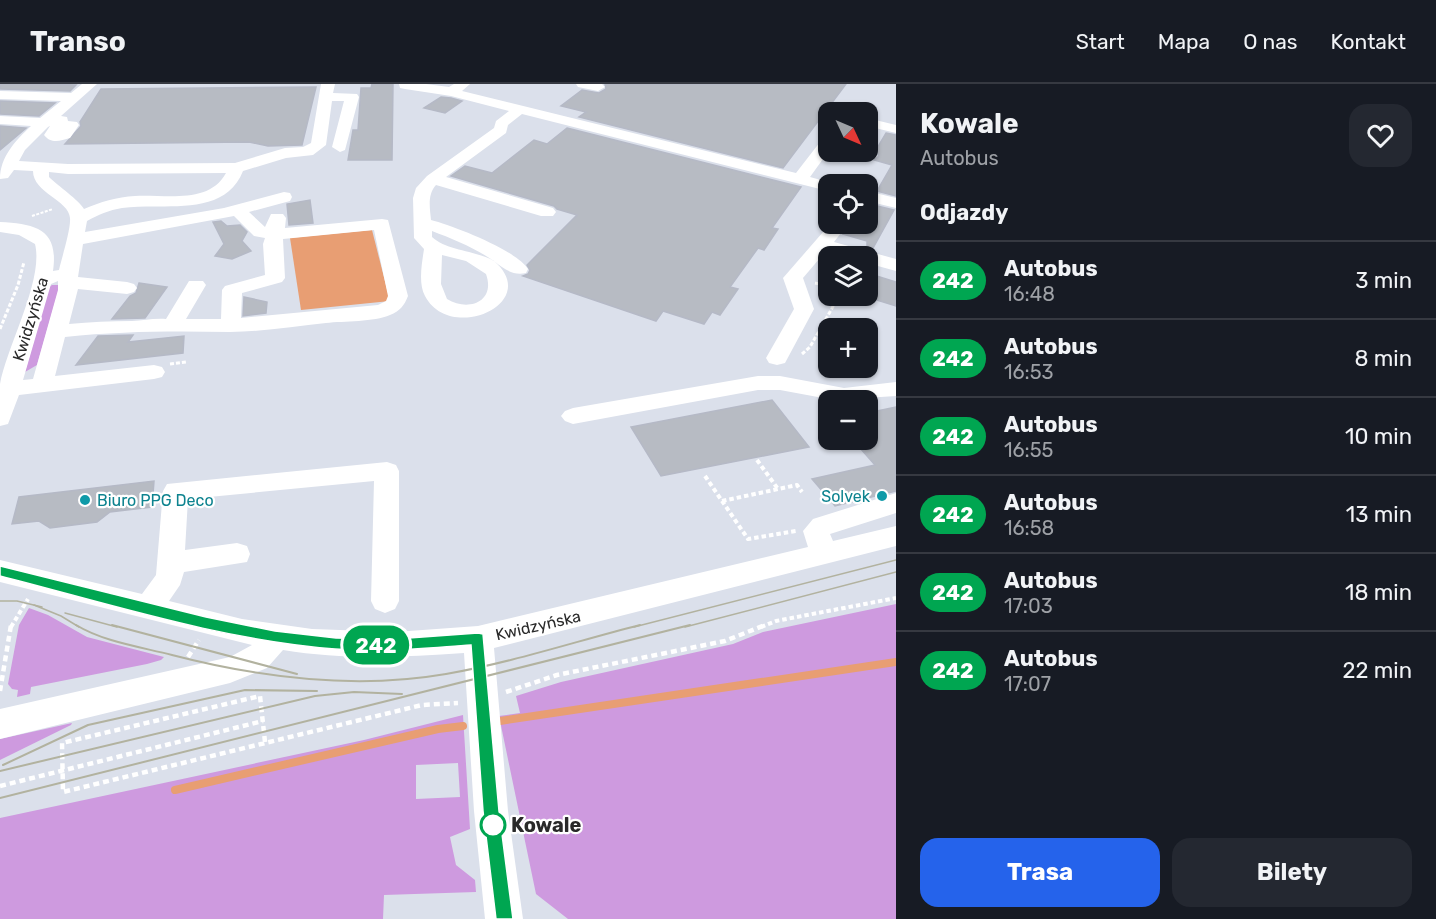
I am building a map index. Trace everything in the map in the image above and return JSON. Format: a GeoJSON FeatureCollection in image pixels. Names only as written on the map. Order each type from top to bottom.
{"type":"FeatureCollection","features":[{"type":"Feature","properties":{"kind":"street"},"geometry":{"type":"LineString","coordinates":[[5,171],[13,155],[90,84]]}},
{"type":"Feature","properties":{"kind":"street"},"geometry":{"type":"LineString","coordinates":[[583,84],[598,87]]}},
{"type":"Feature","properties":{"kind":"street"},"geometry":{"type":"LineString","coordinates":[[405,85],[457,88],[520,108],[818,184]]}},
{"type":"Feature","properties":{"kind":"street"},"geometry":{"type":"LineString","coordinates":[[5,171],[41,167],[68,169],[236,168],[285,153],[314,149],[318,145],[327,90],[352,97],[340,147]]}},
{"type":"Feature","properties":{"kind":"street"},"geometry":{"type":"LineString","coordinates":[[0,95],[75,98]]}},
{"type":"Feature","properties":{"kind":"street"},"geometry":{"type":"LineString","coordinates":[[433,248],[423,238],[421,198],[424,188],[501,130],[501,124],[520,108]]}},
{"type":"Feature","properties":{"kind":"street"},"geometry":{"type":"LineString","coordinates":[[0,120],[62,120],[52,135],[54,137],[65,135],[72,125]]}},
{"type":"Feature","properties":{"kind":"street"},"geometry":{"type":"LineString","coordinates":[[878,122],[893,120]]}},
{"type":"Feature","properties":{"kind":"street"},"geometry":{"type":"LineString","coordinates":[[800,179],[818,155]]}},
{"type":"Feature","properties":{"kind":"street"},"geometry":{"type":"LineString","coordinates":[[41,167],[41,178],[60,197],[75,207],[79,219],[56,332],[42,385]]}},
{"type":"Feature","properties":{"kind":"street"},"geometry":{"type":"LineString","coordinates":[[79,219],[102,205],[115,202],[193,201],[204,198],[230,181],[236,168]]}},
{"type":"Feature","properties":{"kind":"street"},"geometry":{"type":"LineString","coordinates":[[433,179],[546,212]]}},
{"type":"Feature","properties":{"kind":"street"},"geometry":{"type":"LineString","coordinates":[[73,240],[238,210],[279,199],[272,244],[275,278],[232,290],[231,326]]}},
{"type":"Feature","properties":{"kind":"street"},"geometry":{"type":"LineString","coordinates":[[878,199],[896,203]]}},
{"type":"Feature","properties":{"kind":"street"},"geometry":{"type":"LineString","coordinates":[[56,332],[113,326],[137,328],[148,324],[231,326],[383,311],[392,307],[397,301],[398,296],[382,224],[275,234],[260,232],[238,210]]}},
{"type":"Feature","properties":{"kind":"street"},"geometry":{"type":"LineString","coordinates":[[423,224],[436,225],[519,268]]}},
{"type":"Feature","properties":{"kind":"street","name":"Kwidzyńska"},"geometry":{"type":"LineString","coordinates":[[0,227],[34,234],[45,244],[48,254],[0,418]]}},
{"type":"Feature","properties":{"kind":"street"},"geometry":{"type":"LineString","coordinates":[[777,358],[804,309],[794,278],[811,255],[824,245],[832,234]]}},
{"type":"Feature","properties":{"kind":"street"},"geometry":{"type":"LineString","coordinates":[[878,261],[896,266]]}},
{"type":"Feature","properties":{"kind":"street"},"geometry":{"type":"LineString","coordinates":[[42,280],[68,277],[127,288]]}},
{"type":"Feature","properties":{"kind":"street"},"geometry":{"type":"LineString","coordinates":[[172,325],[196,285]]}},
{"type":"Feature","properties":{"kind":"street"},"geometry":{"type":"LineString","coordinates":[[9,389],[154,372]]}},
{"type":"Feature","properties":{"kind":"street"},"geometry":{"type":"LineString","coordinates":[[573,416],[758,383],[780,383],[844,395],[896,389]]}},
{"type":"Feature","properties":{"kind":"street"},"geometry":{"type":"LineString","coordinates":[[149,609],[170,577],[176,491],[387,471],[385,601]]}},
{"type":"Feature","properties":{"kind":"street"},"geometry":{"type":"LineString","coordinates":[[820,543],[830,521],[896,503]]}},
{"type":"Feature","properties":{"kind":"street","name":"Kwidzyńska"},"geometry":{"type":"LineString","coordinates":[[0,571],[149,609],[275,637],[336,644],[395,645],[478,639],[820,543],[896,536]]}},
{"type":"Feature","properties":{"kind":"street"},"geometry":{"type":"LineString","coordinates":[[172,562],[237,554]]}},
{"type":"Feature","properties":{"kind":"street"},"geometry":{"type":"LineString","coordinates":[[0,724],[230,670],[255,662],[269,648],[275,637]]}},
{"type":"Feature","properties":{"kind":"street"},"geometry":{"type":"LineString","coordinates":[[478,639],[491,811],[504,919]]}},
{"type":"Feature","properties":{"kind":"path"},"geometry":{"type":"LineString","coordinates":[[26,219],[55,208]]}},
{"type":"Feature","properties":{"kind":"path"},"geometry":{"type":"LineString","coordinates":[[0,329],[18,285],[26,256]]}},
{"type":"Feature","properties":{"kind":"path"},"geometry":{"type":"LineString","coordinates":[[800,386],[797,358],[810,347],[835,306]]}},
{"type":"Feature","properties":{"kind":"path"},"geometry":{"type":"LineString","coordinates":[[757,460],[778,489]]}},
{"type":"Feature","properties":{"kind":"path"},"geometry":{"type":"LineString","coordinates":[[705,476],[748,539],[805,529],[820,543]]}},
{"type":"Feature","properties":{"kind":"path"},"geometry":{"type":"LineString","coordinates":[[722,501],[797,485],[802,492]]}},
{"type":"Feature","properties":{"kind":"path"},"geometry":{"type":"LineString","coordinates":[[0,691],[11,625],[29,597],[40,600]]}},
{"type":"Feature","properties":{"kind":"path"},"geometry":{"type":"LineString","coordinates":[[501,694],[557,675],[725,641],[776,621],[896,598]]}},
{"type":"Feature","properties":{"kind":"path"},"geometry":{"type":"LineString","coordinates":[[182,666],[200,639],[188,636]]}},
{"type":"Feature","properties":{"kind":"path"},"geometry":{"type":"LineString","coordinates":[[265,742],[260,696],[62,743],[63,792],[422,705],[468,703]]}},
{"type":"Feature","properties":{"kind":"path"},"geometry":{"type":"LineString","coordinates":[[0,786],[264,721]]}},
{"type":"Feature","properties":{"kind":"shaded area"},"geometry":{"type":"Polygon","coordinates":[[[372,230],[390,301],[301,310],[290,238],[372,230]]]}},
{"type":"Feature","properties":{"kind":"shaded area"},"geometry":{"type":"Polygon","coordinates":[[[60,285],[37,365],[25,372],[49,287],[60,285]]]}},
{"type":"Feature","properties":{"kind":"shaded area"},"geometry":{"type":"Polygon","coordinates":[[[896,604],[896,919],[568,919],[536,894],[499,716],[520,713],[516,696],[561,682],[733,644],[763,632],[896,604]]]}},
{"type":"Feature","properties":{"kind":"shaded area"},"geometry":{"type":"Polygon","coordinates":[[[29,608],[48,615],[87,637],[164,657],[147,664],[31,687],[30,694],[17,697],[18,690],[12,689],[8,684],[19,625],[29,608]]]}},
{"type":"Feature","properties":{"kind":"shaded area"},"geometry":{"type":"Polygon","coordinates":[[[463,715],[470,829],[450,837],[456,865],[475,880],[476,892],[384,895],[383,919],[0,919],[0,818],[364,740],[463,715]],[[458,763],[416,765],[416,799],[460,797],[458,763]]]}},
{"type":"Feature","properties":{"kind":"shaded area"},"geometry":{"type":"Polygon","coordinates":[[[72,723],[71,725],[0,760],[0,739],[72,723]]]}},
{"type":"Feature","properties":{"kind":"building"},"geometry":{"type":"Polygon","coordinates":[[[0,84],[76,85],[70,91],[0,89],[0,84]]]}},
{"type":"Feature","properties":{"kind":"building"},"geometry":{"type":"Polygon","coordinates":[[[372,84],[393,84],[392,160],[348,160],[353,130],[358,130],[361,88],[371,88],[372,84]]]}},
{"type":"Feature","properties":{"kind":"building"},"geometry":{"type":"Polygon","coordinates":[[[605,84],[846,84],[832,102],[818,102],[818,121],[783,168],[579,117],[586,112],[561,106],[582,90],[599,93],[606,89],[605,84]]]}},
{"type":"Feature","properties":{"kind":"building"},"geometry":{"type":"Polygon","coordinates":[[[316,87],[302,145],[268,146],[249,142],[65,144],[81,126],[80,122],[101,89],[316,87]]]}},
{"type":"Feature","properties":{"kind":"building"},"geometry":{"type":"Polygon","coordinates":[[[441,97],[462,101],[445,113],[424,108],[441,97]]]}},
{"type":"Feature","properties":{"kind":"building"},"geometry":{"type":"Polygon","coordinates":[[[0,101],[55,103],[39,116],[0,114],[0,101]]]}},
{"type":"Feature","properties":{"kind":"building"},"geometry":{"type":"Polygon","coordinates":[[[0,126],[26,128],[0,150],[0,126]]]}},
{"type":"Feature","properties":{"kind":"building"},"geometry":{"type":"Polygon","coordinates":[[[567,128],[801,187],[772,228],[778,229],[764,250],[758,248],[730,287],[738,289],[720,315],[712,312],[704,324],[663,311],[656,321],[523,276],[530,270],[527,265],[577,215],[451,176],[465,166],[492,173],[534,140],[547,144],[567,128]]]}},
{"type":"Feature","properties":{"kind":"building"},"geometry":{"type":"Polygon","coordinates":[[[886,133],[896,135],[896,196],[878,191],[892,165],[878,161],[878,147],[886,133]]]}},
{"type":"Feature","properties":{"kind":"building"},"geometry":{"type":"Polygon","coordinates":[[[310,200],[313,223],[289,225],[287,204],[310,200]]]}},
{"type":"Feature","properties":{"kind":"building"},"geometry":{"type":"Polygon","coordinates":[[[878,206],[894,210],[874,246],[867,246],[867,241],[843,234],[878,234],[878,206]]]}},
{"type":"Feature","properties":{"kind":"building"},"geometry":{"type":"Polygon","coordinates":[[[221,221],[227,226],[240,225],[247,232],[242,241],[251,251],[232,259],[215,256],[224,244],[213,222],[221,221]]]}},
{"type":"Feature","properties":{"kind":"building"},"geometry":{"type":"Polygon","coordinates":[[[878,276],[896,282],[896,306],[878,300],[878,276]]]}},
{"type":"Feature","properties":{"kind":"building"},"geometry":{"type":"Polygon","coordinates":[[[139,283],[167,287],[145,318],[112,319],[130,296],[136,293],[139,283]]]}},
{"type":"Feature","properties":{"kind":"building"},"geometry":{"type":"Polygon","coordinates":[[[244,297],[267,302],[266,313],[243,316],[244,297]]]}},
{"type":"Feature","properties":{"kind":"building"},"geometry":{"type":"Polygon","coordinates":[[[133,335],[128,342],[184,336],[183,353],[76,365],[98,336],[133,335]]]}},
{"type":"Feature","properties":{"kind":"building"},"geometry":{"type":"Polygon","coordinates":[[[772,400],[809,447],[661,476],[631,427],[772,400]]]}},
{"type":"Feature","properties":{"kind":"building"},"geometry":{"type":"Polygon","coordinates":[[[896,407],[896,491],[835,506],[812,479],[875,465],[862,450],[878,450],[878,411],[896,407]]]}},
{"type":"Feature","properties":{"kind":"building","name":"Biuro PPG Deco"},"geometry":{"type":"Polygon","coordinates":[[[154,481],[152,507],[110,512],[97,522],[50,528],[39,521],[12,524],[19,497],[154,481]]]}},
{"type":"Feature","properties":{"kind":"waterway"},"geometry":{"type":"LineString","coordinates":[[500,721],[896,662]]}},
{"type":"Feature","properties":{"kind":"waterway"},"geometry":{"type":"LineString","coordinates":[[175,790],[438,729],[463,726]]}},
{"type":"Feature","properties":{"kind":"tram line"},"geometry":{"type":"LineString","coordinates":[[634,627],[896,560]]}},
{"type":"Feature","properties":{"kind":"tram line"},"geometry":{"type":"LineString","coordinates":[[685,627],[896,572]]}},
{"type":"Feature","properties":{"kind":"tram line"},"geometry":{"type":"LineString","coordinates":[[0,601],[17,601],[34,605]]}},
{"type":"Feature","properties":{"kind":"tram line"},"geometry":{"type":"LineString","coordinates":[[34,605],[42,607]]}},
{"type":"Feature","properties":{"kind":"tram line"},"geometry":{"type":"LineString","coordinates":[[34,605],[61,616],[79,627]]}},
{"type":"Feature","properties":{"kind":"tram line"},"geometry":{"type":"LineString","coordinates":[[65,613],[117,627]]}},
{"type":"Feature","properties":{"kind":"tram line"},"geometry":{"type":"LineString","coordinates":[[76,625],[111,640],[239,670],[342,681],[411,679],[446,674],[519,658],[640,625]]}},
{"type":"Feature","properties":{"kind":"tram line"},"geometry":{"type":"LineString","coordinates":[[112,625],[297,674]]}},
{"type":"Feature","properties":{"kind":"tram line"},"geometry":{"type":"LineString","coordinates":[[0,798],[690,625]]}},
{"type":"Feature","properties":{"kind":"tram line"},"geometry":{"type":"LineString","coordinates":[[3,765],[88,725],[245,690],[317,691]]}},
{"type":"Feature","properties":{"kind":"tram line"},"geometry":{"type":"LineString","coordinates":[[0,771],[315,696],[354,692],[402,694]]}},
{"type":"Feature","properties":{"kind":"bus line","name":"242"},"geometry":{"type":"LineString","coordinates":[[0,571],[206,623],[275,637],[336,644],[395,645],[478,639],[491,811],[504,919]]}},
{"type":"Feature","properties":{"kind":"place","name":"Solvek"},"geometry":{"type":"Point","coordinates":[882,496]}},
{"type":"Feature","properties":{"kind":"place","name":"Biuro PPG Deco"},"geometry":{"type":"Point","coordinates":[85,500]}},
{"type":"Feature","properties":{"kind":"place","name":"Kowale"},"geometry":{"type":"Point","coordinates":[493,825]}}]}
